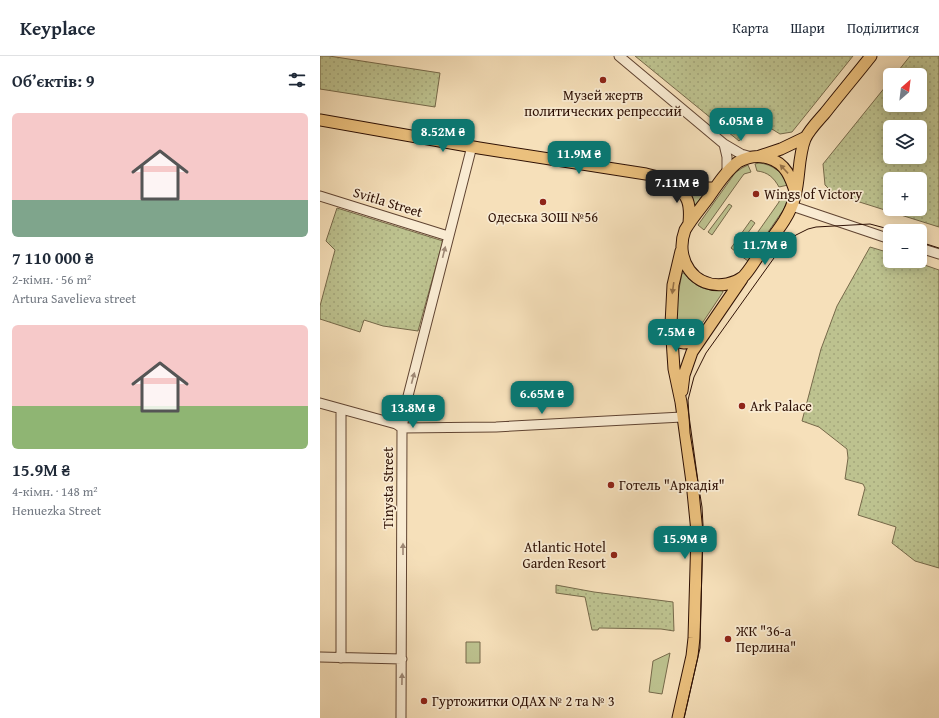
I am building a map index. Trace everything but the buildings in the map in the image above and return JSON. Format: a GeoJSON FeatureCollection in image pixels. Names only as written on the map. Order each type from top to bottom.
{"type":"FeatureCollection","features":[{"type":"Feature","properties":{"kind":"main road"},"geometry":{"type":"LineString","coordinates":[[681,402],[684,375],[688,362],[702,337],[784,220],[792,206],[796,194],[799,164],[806,137],[871,56]]}},
{"type":"Feature","properties":{"kind":"main road"},"geometry":{"type":"LineString","coordinates":[[320,120],[646,174],[674,181],[689,182],[705,188],[715,188]]}},
{"type":"Feature","properties":{"kind":"main road"},"geometry":{"type":"LineString","coordinates":[[678,718],[692,656],[694,638],[697,532],[681,402],[674,369],[671,324],[673,285],[682,250],[683,236],[689,224],[715,188],[727,173],[739,162],[781,149],[806,137]]}},
{"type":"Feature","properties":{"kind":"main road"},"geometry":{"type":"LineString","coordinates":[[755,157],[770,159],[781,164],[791,179],[796,194]]}},
{"type":"Feature","properties":{"kind":"main road"},"geometry":{"type":"LineString","coordinates":[[674,181],[685,193],[689,202],[689,224]]}},
{"type":"Feature","properties":{"kind":"main road"},"geometry":{"type":"LineString","coordinates":[[682,250],[683,258],[690,271],[695,276],[708,283],[715,285],[730,283],[743,277]]}},
{"type":"Feature","properties":{"kind":"main road"},"geometry":{"type":"LineString","coordinates":[[671,324],[673,334],[680,342],[689,343],[702,337]]}},
{"type":"Feature","properties":{"kind":"street"},"geometry":{"type":"LineString","coordinates":[[619,56],[724,144],[741,154],[755,157]]}},
{"type":"Feature","properties":{"kind":"street"},"geometry":{"type":"LineString","coordinates":[[724,144],[727,157],[727,173]]}},
{"type":"Feature","properties":{"kind":"street","name":"Tinysta Street"},"geometry":{"type":"LineString","coordinates":[[401,718],[402,428],[408,396],[472,146]]}},
{"type":"Feature","properties":{"kind":"street","name":"Svitla Street"},"geometry":{"type":"LineString","coordinates":[[320,196],[448,236]]}},
{"type":"Feature","properties":{"kind":"street"},"geometry":{"type":"LineString","coordinates":[[792,206],[883,237]]}},
{"type":"Feature","properties":{"kind":"street"},"geometry":{"type":"LineString","coordinates":[[927,250],[939,254]]}},
{"type":"Feature","properties":{"kind":"street"},"geometry":{"type":"LineString","coordinates":[[320,403],[396,424],[402,428],[496,427],[682,417]]}},
{"type":"Feature","properties":{"kind":"street"},"geometry":{"type":"LineString","coordinates":[[341,409],[341,658]]}},
{"type":"Feature","properties":{"kind":"street"},"geometry":{"type":"LineString","coordinates":[[320,658],[402,659]]}},
{"type":"Feature","properties":{"kind":"green space"},"geometry":{"type":"Polygon","coordinates":[[[320,56],[329,56],[440,73],[435,107],[320,89],[320,56]]]}},
{"type":"Feature","properties":{"kind":"green space"},"geometry":{"type":"Polygon","coordinates":[[[635,56],[853,56],[792,132],[780,134],[767,126],[748,129],[739,141],[635,56]]]}},
{"type":"Feature","properties":{"kind":"green space"},"geometry":{"type":"Polygon","coordinates":[[[910,56],[939,56],[939,227],[904,216],[927,216],[927,172],[883,172],[883,209],[834,194],[825,185],[823,164],[883,90],[883,112],[927,112],[927,68],[901,68],[910,56]]]}},
{"type":"Feature","properties":{"kind":"green space"},"geometry":{"type":"Polygon","coordinates":[[[759,163],[768,165],[777,170],[784,177],[788,185],[779,187],[770,176],[757,171],[755,164],[759,163]]]}},
{"type":"Feature","properties":{"kind":"green space"},"geometry":{"type":"Polygon","coordinates":[[[748,165],[751,172],[744,174],[704,230],[698,225],[735,173],[748,165]]]}},
{"type":"Feature","properties":{"kind":"green space"},"geometry":{"type":"Polygon","coordinates":[[[687,186],[705,192],[694,207],[692,196],[687,186]]]}},
{"type":"Feature","properties":{"kind":"green space"},"geometry":{"type":"Polygon","coordinates":[[[788,192],[788,198],[784,209],[748,261],[741,256],[779,202],[780,193],[788,192]]]}},
{"type":"Feature","properties":{"kind":"green space"},"geometry":{"type":"Polygon","coordinates":[[[729,204],[732,206],[712,235],[708,232],[729,204]]]}},
{"type":"Feature","properties":{"kind":"green space"},"geometry":{"type":"Polygon","coordinates":[[[337,208],[443,241],[418,331],[383,326],[364,320],[360,332],[320,319],[320,306],[335,250],[326,241],[337,208]]]}},
{"type":"Feature","properties":{"kind":"green space"},"geometry":{"type":"Polygon","coordinates":[[[751,220],[755,223],[735,251],[731,248],[751,220]]]}},
{"type":"Feature","properties":{"kind":"green space"},"geometry":{"type":"Polygon","coordinates":[[[870,247],[883,251],[883,268],[927,268],[927,266],[939,270],[939,568],[915,561],[892,543],[896,527],[858,515],[865,488],[863,484],[845,479],[848,458],[847,449],[819,427],[802,421],[821,349],[837,306],[870,247]]]}},
{"type":"Feature","properties":{"kind":"green space"},"geometry":{"type":"Polygon","coordinates":[[[682,273],[684,273],[696,285],[711,290],[722,290],[723,292],[695,334],[692,337],[682,339],[676,331],[675,311],[682,273]]]}},
{"type":"Feature","properties":{"kind":"green space"},"geometry":{"type":"Polygon","coordinates":[[[556,585],[594,592],[673,602],[674,631],[661,629],[599,628],[598,630],[592,630],[585,597],[556,593],[556,585]]]}},
{"type":"Feature","properties":{"kind":"green space"},"geometry":{"type":"Polygon","coordinates":[[[466,642],[480,642],[480,663],[466,663],[466,642]]]}},
{"type":"Feature","properties":{"kind":"green space"},"geometry":{"type":"Polygon","coordinates":[[[670,653],[662,694],[649,692],[653,661],[670,653]]]}},
{"type":"Feature","properties":{"kind":"tram line"},"geometry":{"type":"LineString","coordinates":[[684,718],[700,648],[703,525],[702,507],[690,433],[688,400],[694,377],[706,353],[779,251],[796,235],[816,227],[870,224],[883,228]]}},
{"type":"Feature","properties":{"kind":"tram line"},"geometry":{"type":"LineString","coordinates":[[927,244],[939,248]]}},
{"type":"Feature","properties":{"kind":"place","name":"Музей жертв политических репрессий"},"geometry":{"type":"Point","coordinates":[603,80]}},
{"type":"Feature","properties":{"kind":"place","name":"Wings of Victory"},"geometry":{"type":"Point","coordinates":[756,194]}},
{"type":"Feature","properties":{"kind":"place","name":"Одеська ЗОШ №56"},"geometry":{"type":"Point","coordinates":[543,202]}},
{"type":"Feature","properties":{"kind":"place","name":"Ark Palace"},"geometry":{"type":"Point","coordinates":[742,406]}},
{"type":"Feature","properties":{"kind":"place","name":"Готель \"Аркадія\""},"geometry":{"type":"Point","coordinates":[611,485]}},
{"type":"Feature","properties":{"kind":"place","name":"Atlantic Hotel Garden Resort"},"geometry":{"type":"Point","coordinates":[614,555]}},
{"type":"Feature","properties":{"kind":"place","name":"ЖК \"36-а Перлина\""},"geometry":{"type":"Point","coordinates":[728,639]}},
{"type":"Feature","properties":{"kind":"place","name":"Гуртожитки ОДАХ № 2 та № 3"},"geometry":{"type":"Point","coordinates":[424,701]}}]}
